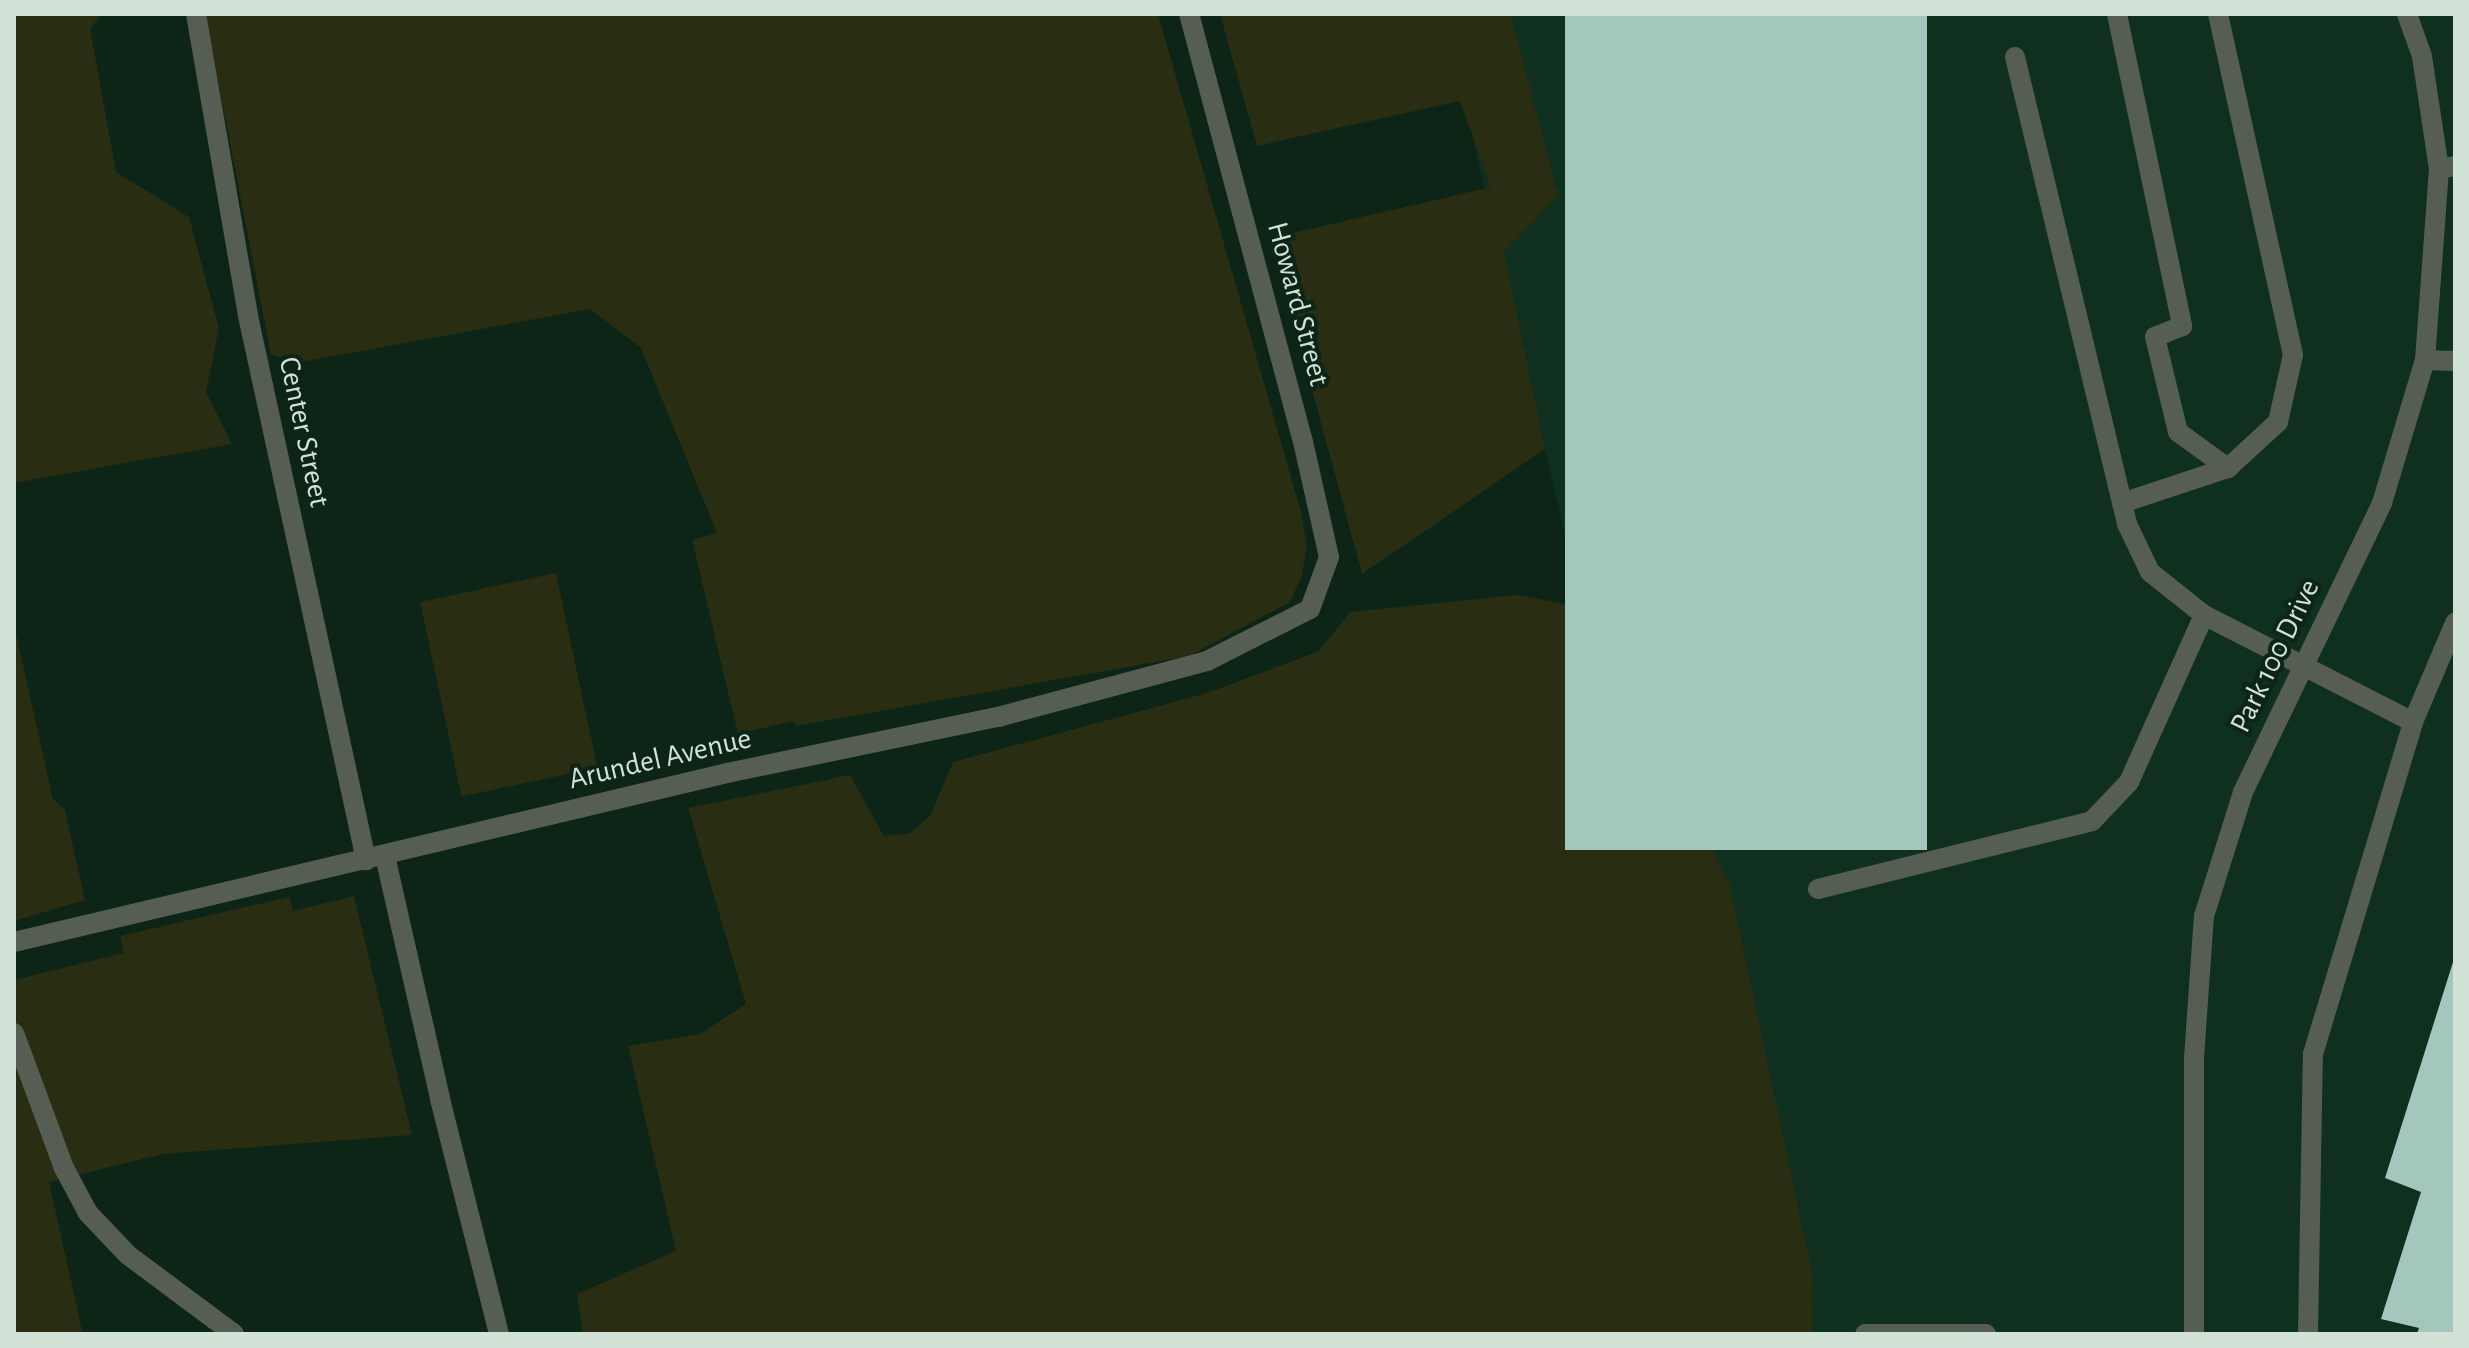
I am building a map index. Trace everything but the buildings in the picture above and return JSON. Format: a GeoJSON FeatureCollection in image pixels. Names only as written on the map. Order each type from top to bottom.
{"type":"FeatureCollection","features":[{"type":"Feature","properties":{"kind":"street","name":"Center Street"},"geometry":{"type":"LineString","coordinates":[[196,14],[248,316],[376,858],[499,1334]]}},
{"type":"Feature","properties":{"kind":"street","name":"Howard Street"},"geometry":{"type":"LineString","coordinates":[[1189,14],[1303,442],[1329,557],[1310,609]]}},
{"type":"Feature","properties":{"kind":"street"},"geometry":{"type":"LineString","coordinates":[[2117,14],[2182,326],[2155,337],[2178,432],[2228,468]]}},
{"type":"Feature","properties":{"kind":"street"},"geometry":{"type":"LineString","coordinates":[[2122,503],[2228,468],[2278,422],[2293,355],[2218,14]]}},
{"type":"Feature","properties":{"kind":"street","name":"Park 100 Drive"},"geometry":{"type":"LineString","coordinates":[[2194,1334],[2194,1058],[2204,916],[2243,792],[2382,503],[2425,360],[2447,168],[2422,56],[2407,14]]}},
{"type":"Feature","properties":{"kind":"street"},"geometry":{"type":"LineString","coordinates":[[2015,57],[2127,524],[2150,572],[2204,615],[2413,722]]}},
{"type":"Feature","properties":{"kind":"street"},"geometry":{"type":"LineString","coordinates":[[2425,360],[2455,361]]}},
{"type":"Feature","properties":{"kind":"street","name":"Arundel Avenue"},"geometry":{"type":"LineString","coordinates":[[14,942],[727,773],[998,717],[1207,661],[1310,609]]}},
{"type":"Feature","properties":{"kind":"street"},"geometry":{"type":"LineString","coordinates":[[1818,889],[2092,821],[2129,782],[2204,615]]}},
{"type":"Feature","properties":{"kind":"street"},"geometry":{"type":"LineString","coordinates":[[2308,1334],[2313,1054],[2413,722],[2455,623]]}},
{"type":"Feature","properties":{"kind":"street"},"geometry":{"type":"LineString","coordinates":[[14,1033],[64,1168],[88,1213],[128,1255],[234,1334]]}},
{"type":"Feature","properties":{"kind":"street"},"geometry":{"type":"LineString","coordinates":[[1865,1334],[1986,1334]]}},
{"type":"Feature","properties":{"kind":"shaded area"},"geometry":{"type":"Polygon","coordinates":[[[14,14],[107,14],[100,16],[90,29],[116,172],[189,217],[219,329],[206,392],[232,444],[14,483],[14,14]]]}},
{"type":"Feature","properties":{"kind":"shaded area"},"geometry":{"type":"Polygon","coordinates":[[[205,14],[1158,14],[1301,512],[1307,544],[1302,575],[1290,602],[1189,656],[796,726],[793,721],[738,734],[692,540],[717,533],[641,348],[590,309],[296,363],[271,354],[205,14]]]}},
{"type":"Feature","properties":{"kind":"shaded area"},"geometry":{"type":"Polygon","coordinates":[[[1220,14],[1511,14],[1558,196],[1504,252],[1545,449],[1362,574],[1271,238],[1491,187],[1460,101],[1257,146],[1220,14]]]}},
{"type":"Feature","properties":{"kind":"shaded area"},"geometry":{"type":"Polygon","coordinates":[[[1444,14],[2455,14],[2455,1334],[1750,1334],[1444,14]]]}},
{"type":"Feature","properties":{"kind":"shaded area"},"geometry":{"type":"Polygon","coordinates":[[[556,573],[597,768],[461,797],[420,602],[556,573]]]}},
{"type":"Feature","properties":{"kind":"shaded area"},"geometry":{"type":"Polygon","coordinates":[[[1517,595],[1582,607],[1633,637],[1695,812],[1730,885],[1812,1273],[1813,1334],[583,1334],[577,1294],[676,1251],[628,1046],[700,1034],[746,1004],[688,808],[850,775],[884,836],[910,833],[930,816],[953,762],[1207,693],[1319,651],[1350,612],[1517,595]]]}},
{"type":"Feature","properties":{"kind":"shaded area"},"geometry":{"type":"Polygon","coordinates":[[[14,624],[53,799],[65,810],[85,900],[14,921],[14,624]]]}},
{"type":"Feature","properties":{"kind":"shaded area"},"geometry":{"type":"Polygon","coordinates":[[[354,896],[412,1135],[163,1154],[49,1182],[83,1334],[14,1334],[14,980],[124,953],[120,936],[289,897],[293,911],[354,896]]]}}]}
